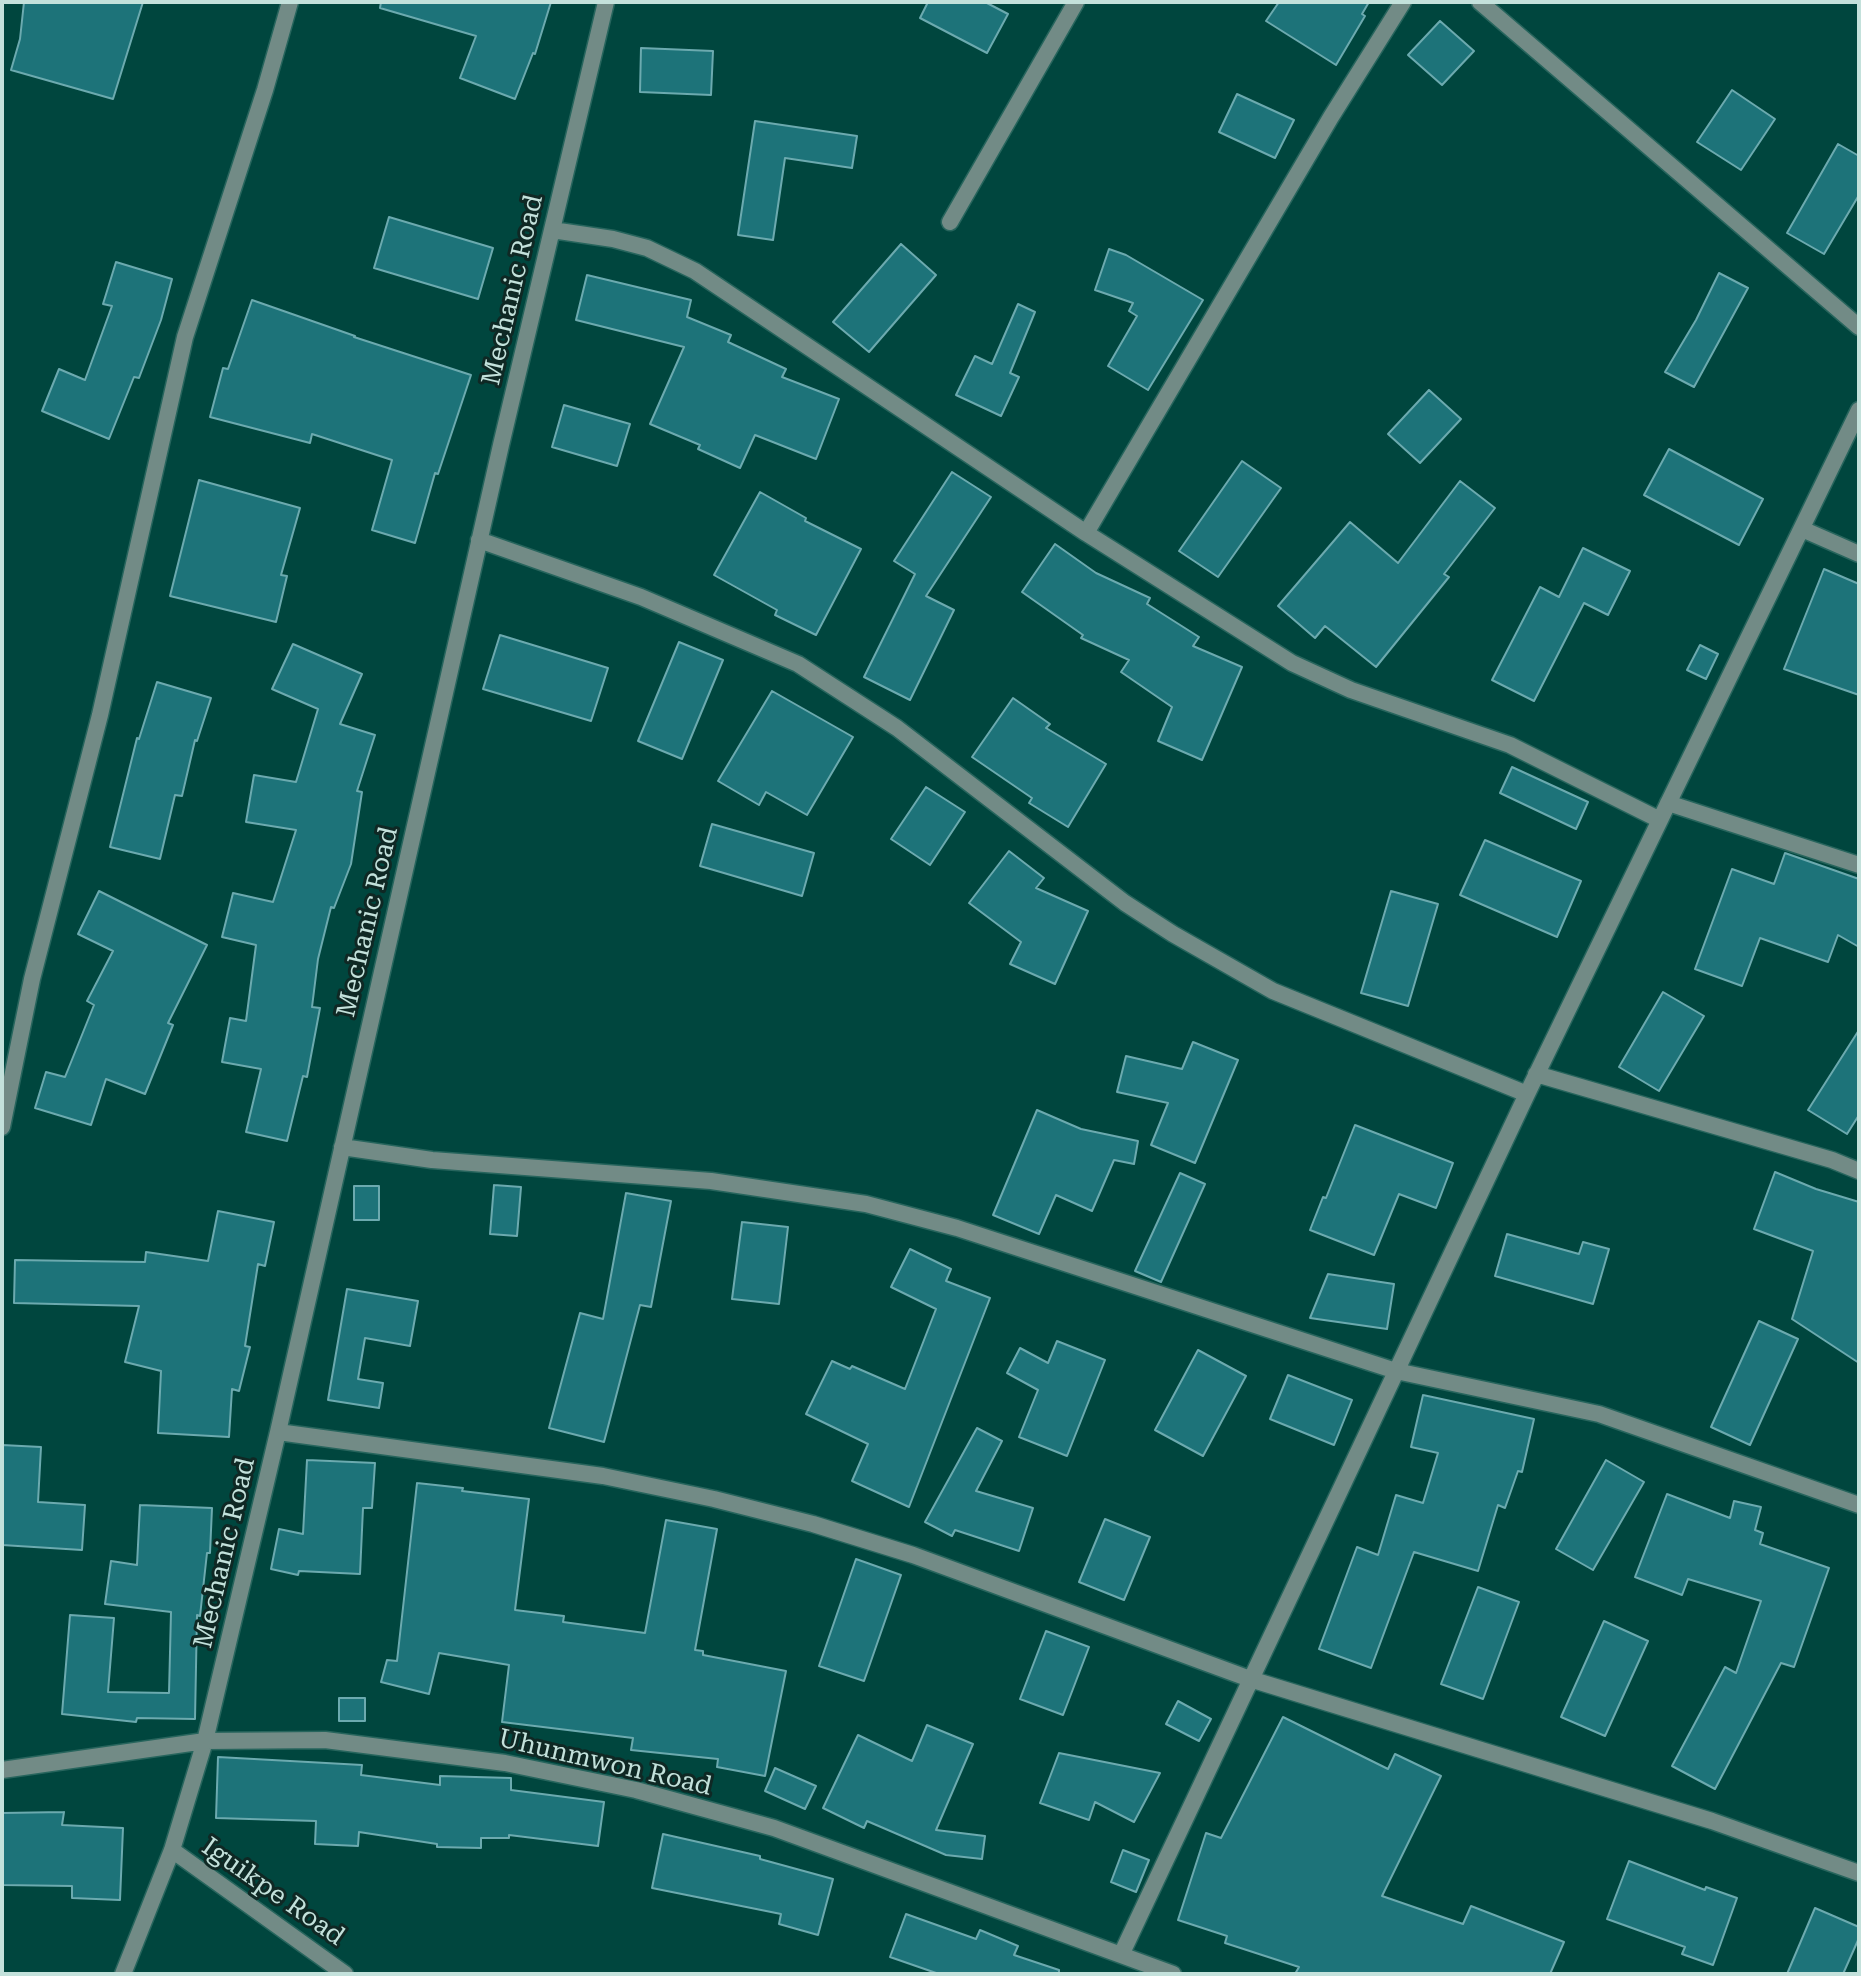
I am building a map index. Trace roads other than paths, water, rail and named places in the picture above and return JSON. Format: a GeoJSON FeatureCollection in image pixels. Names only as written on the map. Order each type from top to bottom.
{"type":"FeatureCollection","features":[{"type":"Feature","properties":{"kind":"street"},"geometry":{"type":"LineString","coordinates":[[2,1127],[32,979],[100,715],[185,337],[265,90],[290,2]]}},
{"type":"Feature","properties":{"kind":"street","name":"Mechanic Road"},"geometry":{"type":"LineString","coordinates":[[123,1974],[172,1850],[205,1741],[278,1432],[479,540],[606,2]]}},
{"type":"Feature","properties":{"kind":"street"},"geometry":{"type":"LineString","coordinates":[[950,222],[1076,2]]}},
{"type":"Feature","properties":{"kind":"street"},"geometry":{"type":"LineString","coordinates":[[1086,533],[1331,117],[1403,2]]}},
{"type":"Feature","properties":{"kind":"street"},"geometry":{"type":"LineString","coordinates":[[1480,2],[1859,327]]}},
{"type":"Feature","properties":{"kind":"street"},"geometry":{"type":"LineString","coordinates":[[552,230],[613,239],[647,248],[695,271],[1086,533],[1292,663],[1319,677],[1510,745],[1660,820]]}},
{"type":"Feature","properties":{"kind":"street"},"geometry":{"type":"LineString","coordinates":[[1121,1955],[1536,1074],[1859,410]]}},
{"type":"Feature","properties":{"kind":"street"},"geometry":{"type":"LineString","coordinates":[[1802,529],[1859,554]]}},
{"type":"Feature","properties":{"kind":"street"},"geometry":{"type":"LineString","coordinates":[[479,540],[641,597],[798,664],[897,728],[1125,903],[1173,934],[1273,991],[1527,1094]]}},
{"type":"Feature","properties":{"kind":"street"},"geometry":{"type":"LineString","coordinates":[[1668,803],[1859,865]]}},
{"type":"Feature","properties":{"kind":"street"},"geometry":{"type":"LineString","coordinates":[[1536,1074],[1832,1160],[1859,1171]]}},
{"type":"Feature","properties":{"kind":"street"},"geometry":{"type":"LineString","coordinates":[[342,1147],[432,1160],[711,1181],[866,1204],[957,1228],[1396,1371],[1599,1414],[1859,1505]]}},
{"type":"Feature","properties":{"kind":"street"},"geometry":{"type":"LineString","coordinates":[[278,1432],[603,1476],[813,1524],[913,1555],[1250,1679],[1712,1821],[1859,1873]]}},
{"type":"Feature","properties":{"kind":"street","name":"Uhunmwon Road"},"geometry":{"type":"LineString","coordinates":[[2,1770],[205,1741],[325,1740],[505,1763],[636,1790],[774,1828],[1173,1974]]}},
{"type":"Feature","properties":{"kind":"street","name":"Iguikpe Road"},"geometry":{"type":"LineString","coordinates":[[172,1850],[345,1974]]}}]}
